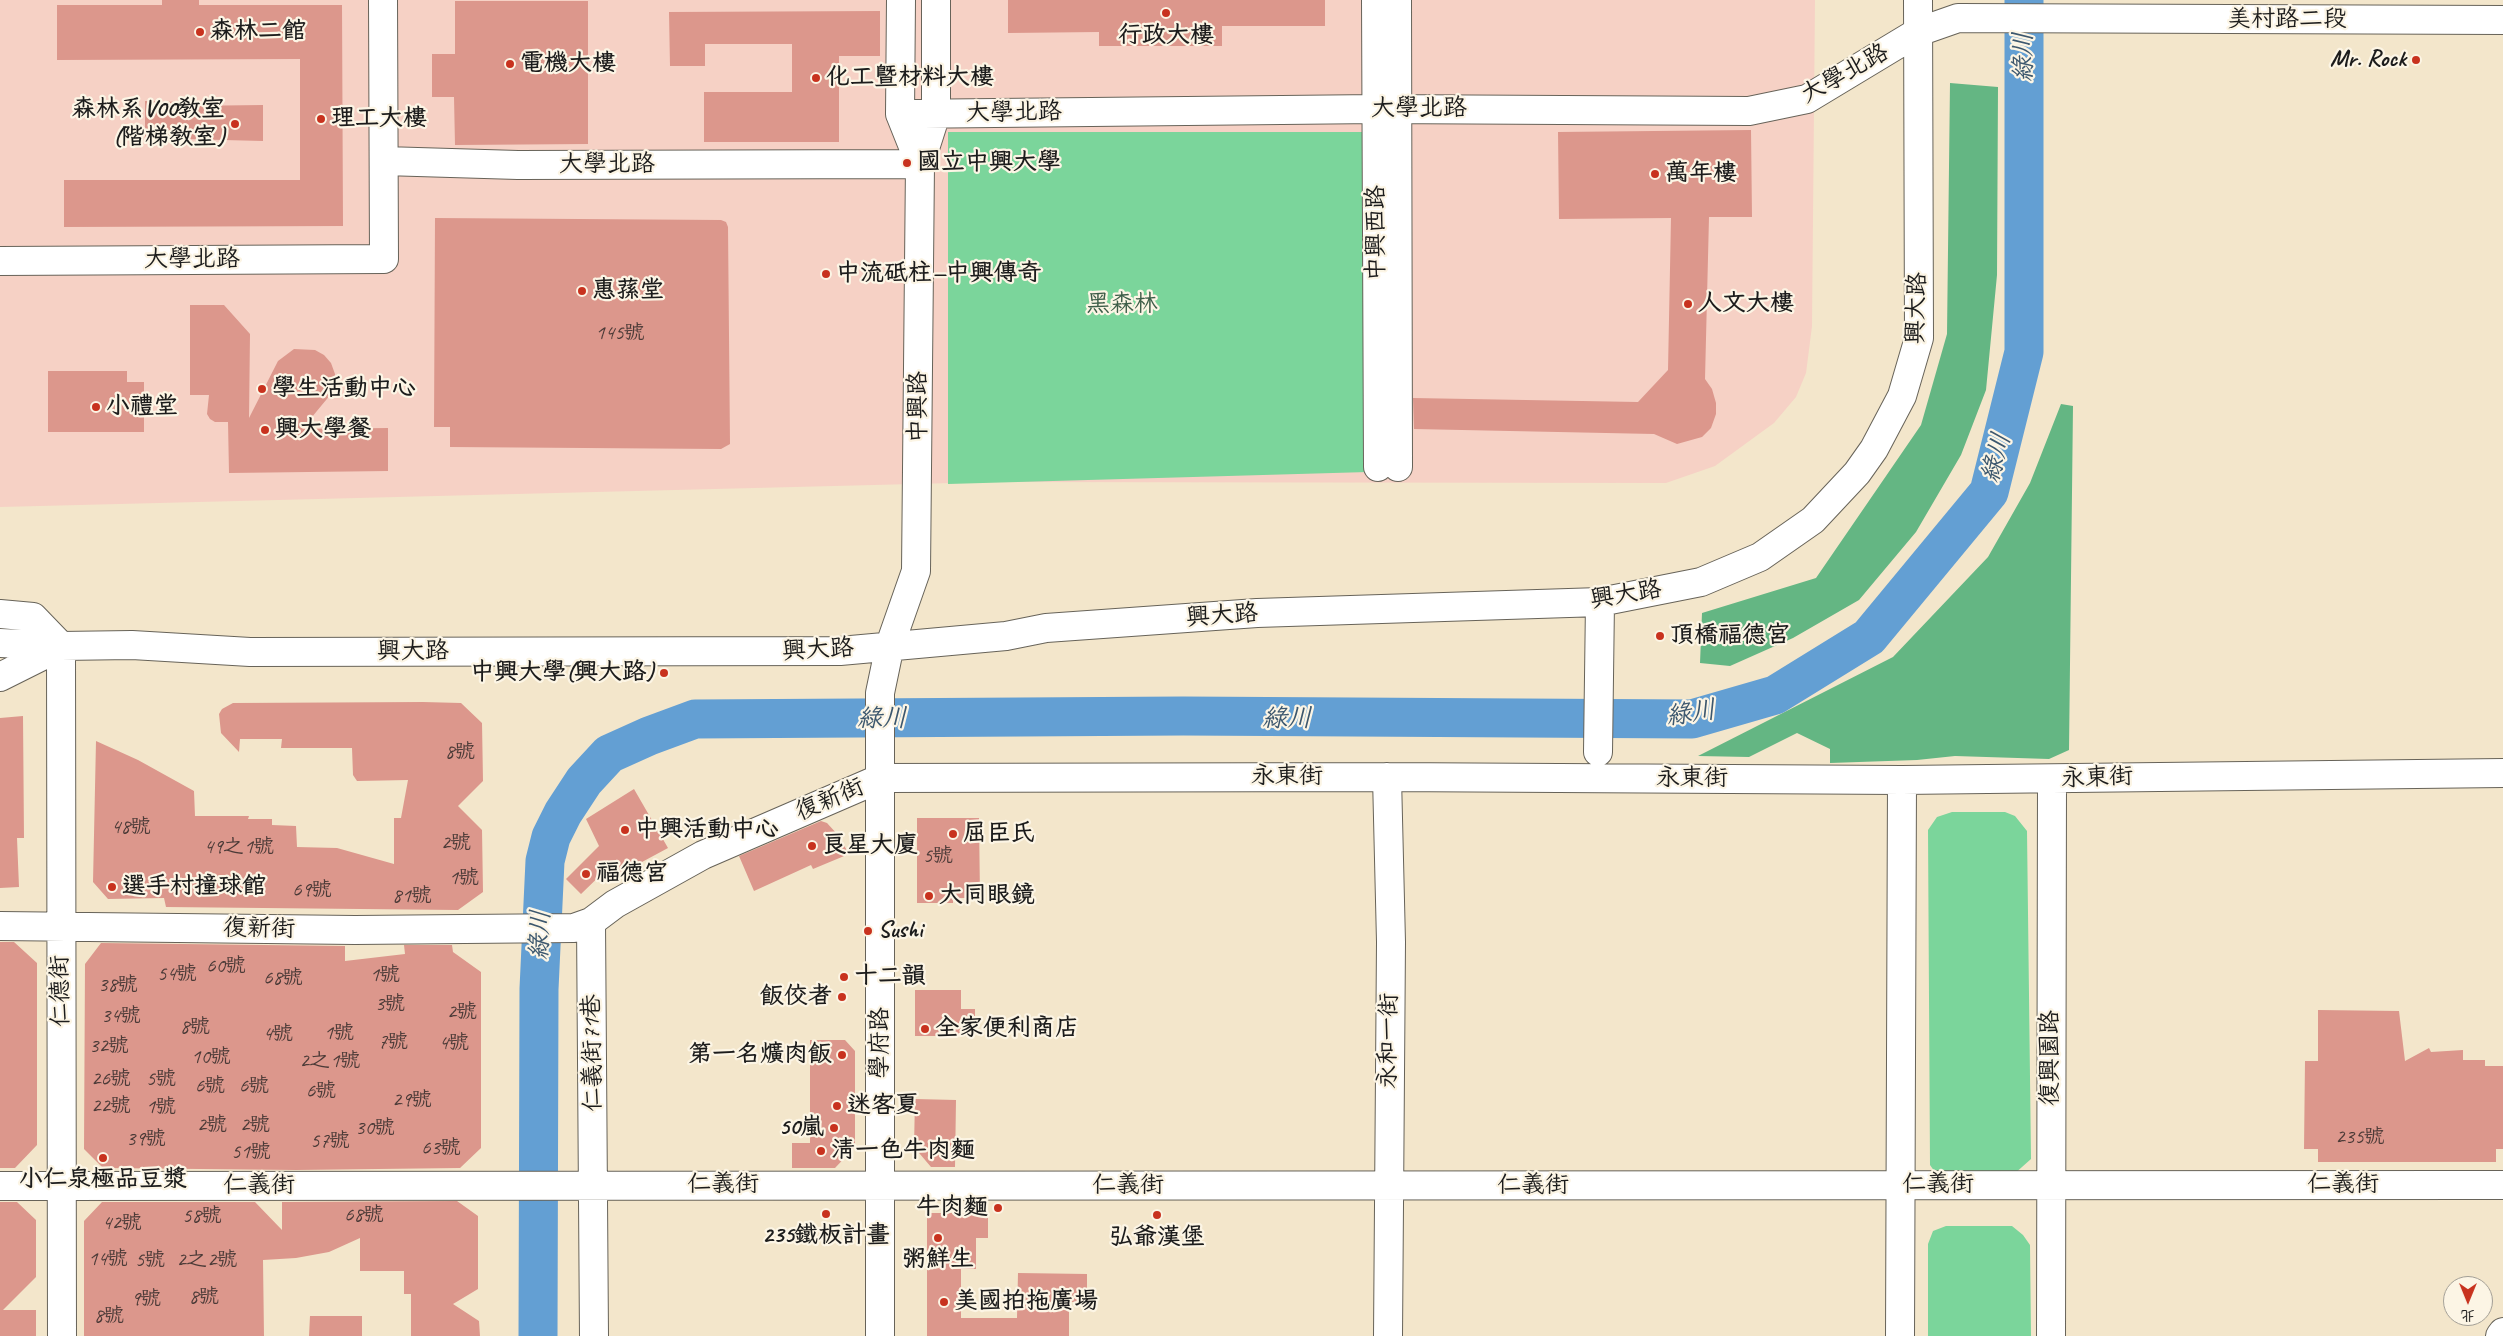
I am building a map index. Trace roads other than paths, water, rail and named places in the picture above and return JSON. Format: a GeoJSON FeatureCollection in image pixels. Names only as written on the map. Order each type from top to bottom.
{"type":"FeatureCollection","features":[{"type":"Feature","properties":{"kind":"street"},"geometry":{"type":"LineString","coordinates":[[383,0],[384,161]]}},
{"type":"Feature","properties":{"kind":"street","name":"中興路"},"geometry":{"type":"LineString","coordinates":[[901,0],[900,114],[920,164]]}},
{"type":"Feature","properties":{"kind":"street","name":"中興路"},"geometry":{"type":"LineString","coordinates":[[890,645],[916,571],[920,164],[936,114],[936,0]]}},
{"type":"Feature","properties":{"kind":"street","name":"中興西路"},"geometry":{"type":"LineString","coordinates":[[1376,0],[1387,109]]}},
{"type":"Feature","properties":{"kind":"street","name":"中興西路"},"geometry":{"type":"LineString","coordinates":[[1388,467],[1387,109],[1397,0]]}},
{"type":"Feature","properties":{"kind":"street","name":"興大路"},"geometry":{"type":"LineString","coordinates":[[0,643],[61,646],[132,645],[250,652],[840,651],[1006,636],[1046,628],[1256,613],[1600,602],[1701,582],[1731,571],[1767,552],[1813,520],[1836,497],[1874,449],[1902,396],[1919,338],[1918,0]]}},
{"type":"Feature","properties":{"kind":"street","name":"美村路二段"},"geometry":{"type":"LineString","coordinates":[[1918,32],[1958,18],[2503,20]]}},
{"type":"Feature","properties":{"kind":"street","name":"大學北路"},"geometry":{"type":"LineString","coordinates":[[900,114],[1387,109],[1749,112],[1807,100],[1918,32]]}},
{"type":"Feature","properties":{"kind":"street","name":"大學北路"},"geometry":{"type":"LineString","coordinates":[[0,261],[384,258],[384,161],[518,165],[920,164]]}},
{"type":"Feature","properties":{"kind":"street"},"geometry":{"type":"LineString","coordinates":[[1598,752],[1600,602]]}},
{"type":"Feature","properties":{"kind":"street"},"geometry":{"type":"LineString","coordinates":[[0,614],[33,617],[61,646]]}},
{"type":"Feature","properties":{"kind":"street","name":"學府路"},"geometry":{"type":"LineString","coordinates":[[880,1336],[880,693],[890,645]]}},
{"type":"Feature","properties":{"kind":"street","name":"興大路"},"geometry":{"type":"LineString","coordinates":[[0,677],[61,646]]}},
{"type":"Feature","properties":{"kind":"street","name":"仁德街"},"geometry":{"type":"LineString","coordinates":[[61,646],[62,1336]]}},
{"type":"Feature","properties":{"kind":"street","name":"永東街"},"geometry":{"type":"LineString","coordinates":[[881,778],[1387,777],[1902,780],[2503,773]]}},
{"type":"Feature","properties":{"kind":"street","name":"永和一街"},"geometry":{"type":"LineString","coordinates":[[1387,777],[1390,942],[1387,1186],[1388,1336]]}},
{"type":"Feature","properties":{"kind":"street","name":"復新街"},"geometry":{"type":"LineString","coordinates":[[0,926],[565,929],[591,922],[615,904],[703,855],[881,778]]}},
{"type":"Feature","properties":{"kind":"street","name":"復興園路"},"geometry":{"type":"LineString","coordinates":[[2052,779],[2052,1336]]}},
{"type":"Feature","properties":{"kind":"street"},"geometry":{"type":"LineString","coordinates":[[1900,1336],[1902,780]]}},
{"type":"Feature","properties":{"kind":"street","name":"仁義街71巷"},"geometry":{"type":"LineString","coordinates":[[591,922],[594,1336]]}},
{"type":"Feature","properties":{"kind":"street","name":"仁義街"},"geometry":{"type":"LineString","coordinates":[[0,1186],[2503,1185]]}},
{"type":"Feature","properties":{"kind":"street"},"geometry":{"type":"LineString","coordinates":[[2500,1336],[2503,1332]]}},
{"type":"Feature","properties":{"kind":"waterway","name":"綠川"},"geometry":{"type":"LineString","coordinates":[[538,1336],[539,989],[545,861],[551,837],[563,813],[584,781],[609,754],[649,736],[695,719],[1183,716],[1692,719],[1775,695],[1869,637],[1989,492],[2024,352],[2024,0]]}},
{"type":"Feature","properties":{"kind":"place","name":"行政大樓"},"geometry":{"type":"Point","coordinates":[1166,13]}},
{"type":"Feature","properties":{"kind":"place","name":"森林二館"},"geometry":{"type":"Point","coordinates":[200,32]}},
{"type":"Feature","properties":{"kind":"place","name":"Mr. Rock"},"geometry":{"type":"Point","coordinates":[2416,60]}},
{"type":"Feature","properties":{"kind":"place","name":"電機大樓"},"geometry":{"type":"Point","coordinates":[510,64]}},
{"type":"Feature","properties":{"kind":"place","name":"化工暨材料大樓"},"geometry":{"type":"Point","coordinates":[816,78]}},
{"type":"Feature","properties":{"kind":"place","name":"理工大樓"},"geometry":{"type":"Point","coordinates":[321,119]}},
{"type":"Feature","properties":{"kind":"place","name":"森林系V00教室 (階梯教室)"},"geometry":{"type":"Point","coordinates":[235,124]}},
{"type":"Feature","properties":{"kind":"place","name":"國立中興大學"},"geometry":{"type":"Point","coordinates":[907,163]}},
{"type":"Feature","properties":{"kind":"place","name":"萬年樓"},"geometry":{"type":"Point","coordinates":[1655,174]}},
{"type":"Feature","properties":{"kind":"place","name":"中流砥柱—中興傳奇"},"geometry":{"type":"Point","coordinates":[826,274]}},
{"type":"Feature","properties":{"kind":"place","name":"惠蓀堂"},"geometry":{"type":"Point","coordinates":[582,291]}},
{"type":"Feature","properties":{"kind":"place","name":"人文大樓"},"geometry":{"type":"Point","coordinates":[1688,304]}},
{"type":"Feature","properties":{"kind":"place","name":"學生活動中心"},"geometry":{"type":"Point","coordinates":[262,389]}},
{"type":"Feature","properties":{"kind":"place","name":"小禮堂"},"geometry":{"type":"Point","coordinates":[96,407]}},
{"type":"Feature","properties":{"kind":"place","name":"興大學餐"},"geometry":{"type":"Point","coordinates":[265,430]}},
{"type":"Feature","properties":{"kind":"place","name":"頂橋福德宮"},"geometry":{"type":"Point","coordinates":[1660,636]}},
{"type":"Feature","properties":{"kind":"place","name":"中興大學(興大路)"},"geometry":{"type":"Point","coordinates":[664,673]}},
{"type":"Feature","properties":{"kind":"place","name":"中興活動中心"},"geometry":{"type":"Point","coordinates":[625,830]}},
{"type":"Feature","properties":{"kind":"place","name":"屈臣氏"},"geometry":{"type":"Point","coordinates":[953,834]}},
{"type":"Feature","properties":{"kind":"place","name":"良星大廈"},"geometry":{"type":"Point","coordinates":[812,846]}},
{"type":"Feature","properties":{"kind":"place","name":"福德宮"},"geometry":{"type":"Point","coordinates":[586,874]}},
{"type":"Feature","properties":{"kind":"place","name":"選手村撞球館"},"geometry":{"type":"Point","coordinates":[112,887]}},
{"type":"Feature","properties":{"kind":"place","name":"大同眼鏡"},"geometry":{"type":"Point","coordinates":[929,896]}},
{"type":"Feature","properties":{"kind":"place","name":"Sushi"},"geometry":{"type":"Point","coordinates":[868,931]}},
{"type":"Feature","properties":{"kind":"place","name":"十二韻"},"geometry":{"type":"Point","coordinates":[844,977]}},
{"type":"Feature","properties":{"kind":"place","name":"飯佼者"},"geometry":{"type":"Point","coordinates":[842,997]}},
{"type":"Feature","properties":{"kind":"place","name":"全家便利商店"},"geometry":{"type":"Point","coordinates":[925,1029]}},
{"type":"Feature","properties":{"kind":"place","name":"第一名爌肉飯"},"geometry":{"type":"Point","coordinates":[842,1055]}},
{"type":"Feature","properties":{"kind":"place","name":"迷客夏"},"geometry":{"type":"Point","coordinates":[837,1106]}},
{"type":"Feature","properties":{"kind":"place","name":"50嵐"},"geometry":{"type":"Point","coordinates":[834,1128]}},
{"type":"Feature","properties":{"kind":"place","name":"清一色牛肉麵"},"geometry":{"type":"Point","coordinates":[821,1151]}},
{"type":"Feature","properties":{"kind":"place","name":"小仁泉極品豆漿"},"geometry":{"type":"Point","coordinates":[103,1158]}},
{"type":"Feature","properties":{"kind":"place","name":"牛肉麵"},"geometry":{"type":"Point","coordinates":[998,1208]}},
{"type":"Feature","properties":{"kind":"place","name":"235鐵板計畫"},"geometry":{"type":"Point","coordinates":[826,1214]}},
{"type":"Feature","properties":{"kind":"place","name":"弘爺漢堡"},"geometry":{"type":"Point","coordinates":[1157,1215]}},
{"type":"Feature","properties":{"kind":"place","name":"粥鮮生"},"geometry":{"type":"Point","coordinates":[938,1238]}},
{"type":"Feature","properties":{"kind":"place","name":"美國拍拖廣場"},"geometry":{"type":"Point","coordinates":[944,1302]}},
{"type":"Feature","properties":{"kind":"park label","name":"黑森林"},"geometry":{"type":"Point","coordinates":[1122,305]}}]}
